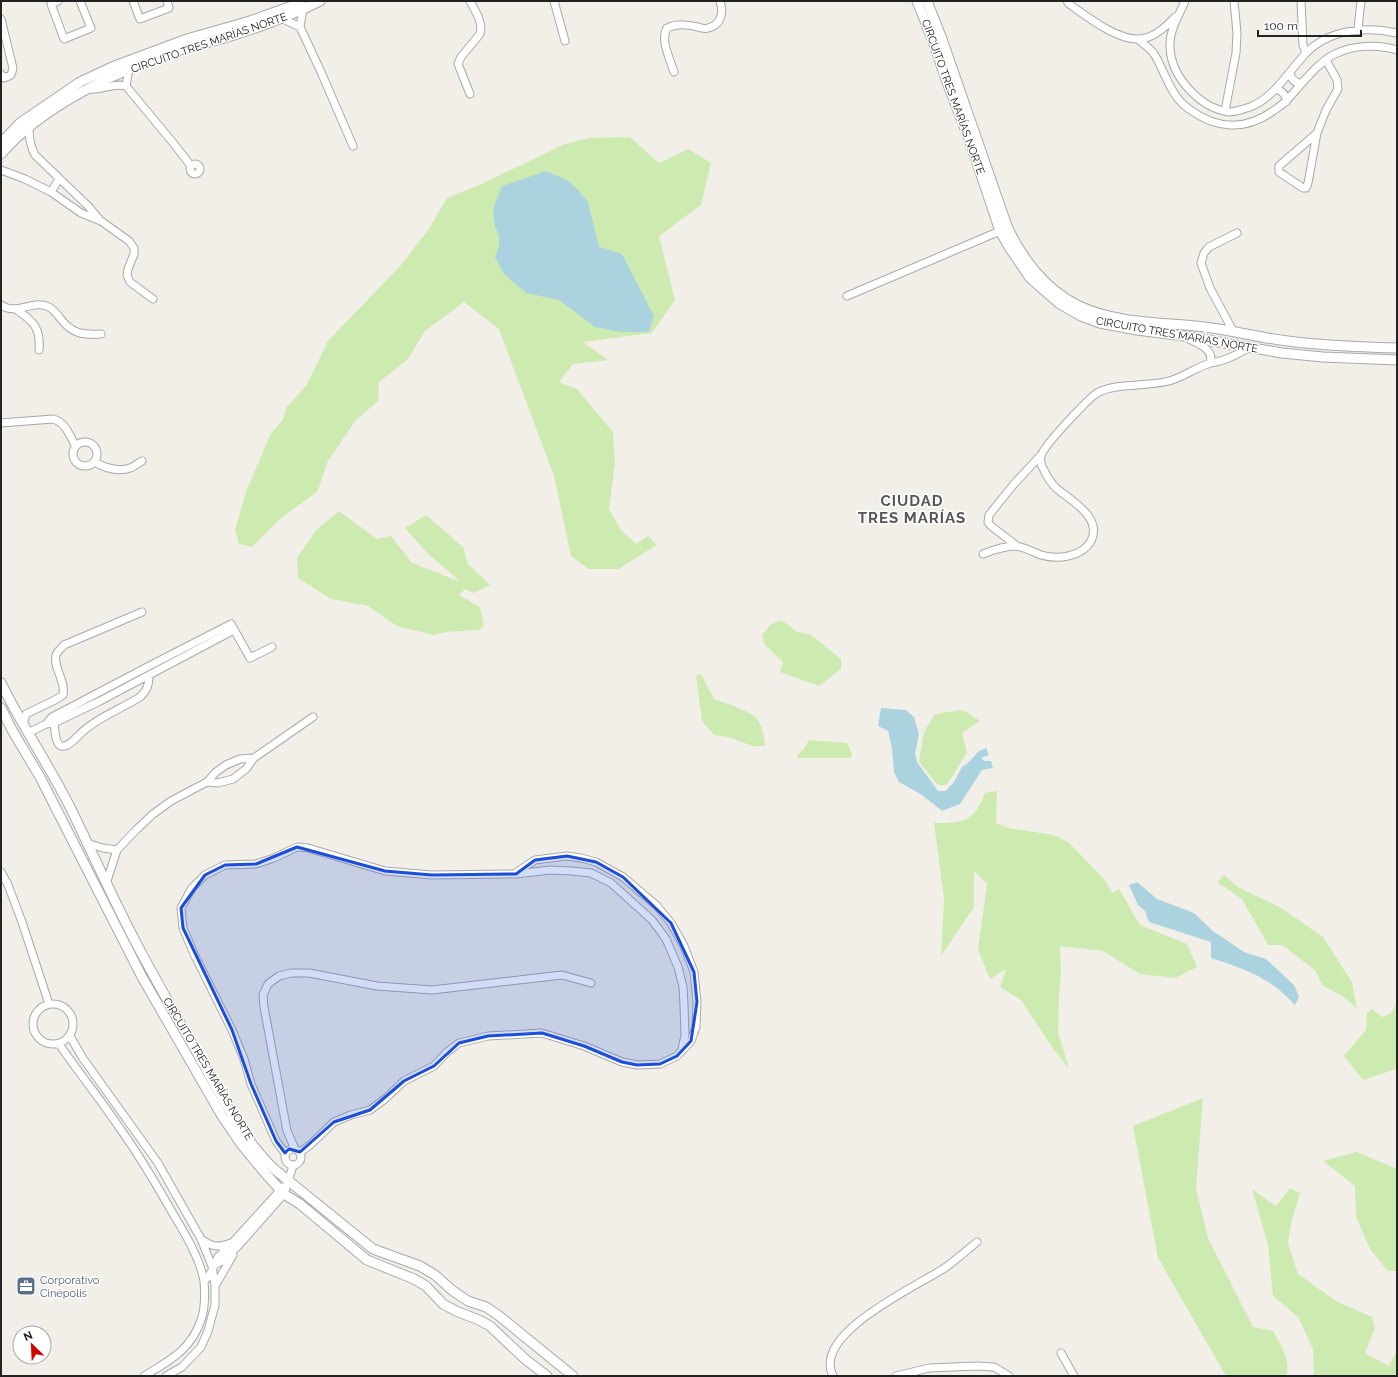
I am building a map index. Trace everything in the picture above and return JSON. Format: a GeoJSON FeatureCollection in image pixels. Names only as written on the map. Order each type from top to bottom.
{"type":"FeatureCollection","features":[{"type":"Feature","properties":{"kind":"street"},"geometry":{"type":"LineString","coordinates":[[58,1],[51,4],[64,38],[91,28],[80,1]]}},
{"type":"Feature","properties":{"kind":"street"},"geometry":{"type":"LineString","coordinates":[[133,1],[140,20],[169,8],[167,1]]}},
{"type":"Feature","properties":{"kind":"street","name":"CIRCUITO TRES MARÍAS NORTE"},"geometry":{"type":"LineString","coordinates":[[1,143],[20,123],[80,82],[112,67],[187,39],[250,21],[292,6],[320,1]]}},
{"type":"Feature","properties":{"kind":"street"},"geometry":{"type":"LineString","coordinates":[[470,1],[478,16],[480,34],[461,57],[458,64],[470,94]]}},
{"type":"Feature","properties":{"kind":"street"},"geometry":{"type":"LineString","coordinates":[[554,1],[565,41]]}},
{"type":"Feature","properties":{"kind":"street"},"geometry":{"type":"LineString","coordinates":[[674,72],[664,33],[667,28],[677,25],[706,29],[714,26],[720,21],[722,10],[720,1]]}},
{"type":"Feature","properties":{"kind":"street","name":"CIRCUITO TRES MARÍAS NORTE"},"geometry":{"type":"LineString","coordinates":[[917,1],[938,40],[947,82],[969,139],[1000,231],[1009,246],[1060,304],[1081,316],[1100,323],[1137,330],[1184,336],[1282,353],[1323,357],[1397,360]]}},
{"type":"Feature","properties":{"kind":"street","name":"CIRCUITO TRES MARÍAS NORTE"},"geometry":{"type":"LineString","coordinates":[[926,1],[938,40],[1007,226],[1015,244],[1033,275],[1079,306],[1104,315],[1138,321],[1233,331],[1317,345],[1397,348]]}},
{"type":"Feature","properties":{"kind":"street"},"geometry":{"type":"LineString","coordinates":[[1185,1],[1170,36],[1170,47],[1178,75],[1195,96],[1214,108],[1230,112],[1250,107],[1265,98],[1276,89],[1306,52],[1317,44],[1331,37],[1340,33],[1358,29],[1383,30],[1397,34]]}},
{"type":"Feature","properties":{"kind":"street"},"geometry":{"type":"LineString","coordinates":[[1225,111],[1236,53],[1237,34],[1234,1]]}},
{"type":"Feature","properties":{"kind":"street"},"geometry":{"type":"LineString","coordinates":[[1301,1],[1303,46],[1306,52]]}},
{"type":"Feature","properties":{"kind":"street"},"geometry":{"type":"LineString","coordinates":[[1358,29],[1361,1]]}},
{"type":"Feature","properties":{"kind":"street"},"geometry":{"type":"LineString","coordinates":[[1066,2],[1099,25],[1124,37],[1138,40],[1154,53],[1176,96],[1188,109],[1208,121],[1230,126],[1249,123],[1266,116],[1286,102],[1301,83],[1334,54],[1348,49],[1367,46],[1387,47],[1397,50]]}},
{"type":"Feature","properties":{"kind":"street"},"geometry":{"type":"LineString","coordinates":[[302,5],[300,27],[322,72],[353,146]]}},
{"type":"Feature","properties":{"kind":"street","name":"CIRCUITO TRES MARÍAS NORTE"},"geometry":{"type":"LineString","coordinates":[[1,154],[10,144],[48,113],[85,90],[129,69],[180,50],[283,18],[302,5]]}},
{"type":"Feature","properties":{"kind":"street"},"geometry":{"type":"LineString","coordinates":[[1138,40],[1159,31],[1168,25],[1181,10]]}},
{"type":"Feature","properties":{"kind":"street"},"geometry":{"type":"LineString","coordinates":[[283,18],[300,27]]}},
{"type":"Feature","properties":{"kind":"street"},"geometry":{"type":"LineString","coordinates":[[1,19],[13,68],[11,75],[4,78],[1,74]]}},
{"type":"Feature","properties":{"kind":"street"},"geometry":{"type":"LineString","coordinates":[[1317,134],[1279,166],[1279,172],[1303,188],[1306,188],[1308,183],[1317,134],[1326,110],[1338,89],[1337,80],[1326,60]]}},
{"type":"Feature","properties":{"kind":"street"},"geometry":{"type":"LineString","coordinates":[[126,86],[129,69]]}},
{"type":"Feature","properties":{"kind":"street"},"geometry":{"type":"LineString","coordinates":[[1290,72],[1294,81],[1301,83]]}},
{"type":"Feature","properties":{"kind":"street"},"geometry":{"type":"LineString","coordinates":[[80,82],[85,90],[95,90],[120,84],[126,86],[191,166]]}},
{"type":"Feature","properties":{"kind":"street"},"geometry":{"type":"LineString","coordinates":[[1276,89],[1284,94],[1286,102]]}},
{"type":"Feature","properties":{"kind":"street"},"geometry":{"type":"LineString","coordinates":[[29,128],[29,140],[35,156],[88,206],[101,221],[129,241],[134,248],[134,254],[127,275],[130,282],[153,299]]}},
{"type":"Feature","properties":{"kind":"street"},"geometry":{"type":"LineString","coordinates":[[1,170],[25,179],[51,192],[81,213],[101,221]]}},
{"type":"Feature","properties":{"kind":"street"},"geometry":{"type":"LineString","coordinates":[[51,192],[59,179]]}},
{"type":"Feature","properties":{"kind":"street"},"geometry":{"type":"LineString","coordinates":[[847,296],[1000,231]]}},
{"type":"Feature","properties":{"kind":"street"},"geometry":{"type":"LineString","coordinates":[[1233,331],[1210,288],[1201,263],[1204,253],[1209,247],[1237,233]]}},
{"type":"Feature","properties":{"kind":"street"},"geometry":{"type":"LineString","coordinates":[[1,305],[17,310],[31,320],[38,329],[40,340],[39,350]]}},
{"type":"Feature","properties":{"kind":"street"},"geometry":{"type":"LineString","coordinates":[[17,310],[28,306],[39,305],[48,307],[55,312],[72,331],[86,334],[101,334]]}},
{"type":"Feature","properties":{"kind":"street"},"geometry":{"type":"LineString","coordinates":[[1184,336],[1205,348],[1210,353],[1212,358],[1210,363]]}},
{"type":"Feature","properties":{"kind":"street"},"geometry":{"type":"LineString","coordinates":[[1041,455],[1040,464],[1048,478],[1055,487],[1085,510],[1090,519],[1094,532],[1090,542],[1081,552],[1070,556],[1044,556],[1017,546],[991,526],[988,522],[989,516],[1014,484],[1041,455],[1077,411],[1094,395],[1114,387],[1153,384],[1170,380],[1210,363],[1236,355],[1250,347]]}},
{"type":"Feature","properties":{"kind":"street"},"geometry":{"type":"LineString","coordinates":[[1,423],[53,419],[63,424],[76,445]]}},
{"type":"Feature","properties":{"kind":"street"},"geometry":{"type":"LineString","coordinates":[[84,441],[94,444],[98,453],[95,462],[85,467],[76,463],[72,454],[76,445],[84,441]]}},
{"type":"Feature","properties":{"kind":"street"},"geometry":{"type":"LineString","coordinates":[[95,462],[103,467],[116,469],[130,468],[142,461]]}},
{"type":"Feature","properties":{"kind":"street"},"geometry":{"type":"LineString","coordinates":[[983,554],[1008,546],[1017,546]]}},
{"type":"Feature","properties":{"kind":"street"},"geometry":{"type":"LineString","coordinates":[[23,725],[26,714],[63,695],[64,687],[56,663],[57,654],[64,645],[142,612]]}},
{"type":"Feature","properties":{"kind":"street"},"geometry":{"type":"LineString","coordinates":[[46,724],[52,717],[231,624],[250,658],[272,647]]}},
{"type":"Feature","properties":{"kind":"street"},"geometry":{"type":"LineString","coordinates":[[28,733],[46,724],[54,723],[152,674],[234,630]]}},
{"type":"Feature","properties":{"kind":"street"},"geometry":{"type":"LineString","coordinates":[[54,723],[58,744],[61,746],[66,746],[89,725],[140,697],[146,692],[152,674],[151,665]]}},
{"type":"Feature","properties":{"kind":"street","name":"CIRCUITO TRES MARÍAS NORTE"},"geometry":{"type":"LineString","coordinates":[[1,683],[23,725],[59,786],[106,884],[161,990],[242,1130],[262,1158],[288,1181],[373,1248],[420,1266],[435,1275],[453,1291],[468,1301],[486,1307],[573,1376]]}},
{"type":"Feature","properties":{"kind":"street"},"geometry":{"type":"LineString","coordinates":[[13,707],[26,714]]}},
{"type":"Feature","properties":{"kind":"street","name":"CIRCUITO TRES MARÍAS NORTE"},"geometry":{"type":"LineString","coordinates":[[1,708],[12,730],[40,777],[142,977],[222,1116],[241,1144],[282,1191],[300,1204],[367,1260],[414,1279],[426,1286],[443,1304],[490,1326],[525,1359],[547,1376]]}},
{"type":"Feature","properties":{"kind":"street"},"geometry":{"type":"LineString","coordinates":[[207,782],[218,783],[233,779],[246,769],[254,758],[313,717]]}},
{"type":"Feature","properties":{"kind":"street"},"geometry":{"type":"LineString","coordinates":[[106,884],[117,850],[152,814],[171,801],[207,782],[216,772],[226,765],[240,759],[254,758]]}},
{"type":"Feature","properties":{"kind":"street"},"geometry":{"type":"LineString","coordinates":[[86,843],[117,850]]}},
{"type":"Feature","properties":{"kind":"street"},"geometry":{"type":"LineString","coordinates":[[285,1153],[276,1141],[251,1084],[244,1059],[232,1030],[195,956],[183,928],[181,908],[192,888],[205,875],[225,865],[256,864],[274,858],[297,847],[308,848],[385,871],[432,875],[516,874],[550,870],[591,873],[611,883],[652,920],[666,939],[678,967],[683,987],[685,1035],[682,1049]]}},
{"type":"Feature","properties":{"kind":"street"},"geometry":{"type":"LineString","coordinates":[[298,1151],[334,1122],[370,1110],[404,1081],[434,1066],[447,1052],[459,1043],[488,1036],[542,1034],[584,1046],[622,1062],[637,1065],[660,1064],[677,1056],[691,1041],[696,1027],[697,1002],[694,972],[684,946],[671,923],[656,906],[623,877],[596,862],[581,858],[567,856],[535,860],[516,874]]}},
{"type":"Feature","properties":{"kind":"street"},"geometry":{"type":"LineString","coordinates":[[1,872],[8,884],[22,922],[49,1004]]}},
{"type":"Feature","properties":{"kind":"street"},"geometry":{"type":"LineString","coordinates":[[298,1151],[289,1149],[285,1153],[284,1159],[287,1164],[293,1166],[298,1164],[301,1158],[298,1151],[287,1131],[264,1007],[263,994],[268,984],[279,976],[291,973],[309,973],[377,986],[432,990],[562,975],[591,983]]}},
{"type":"Feature","properties":{"kind":"street"},"geometry":{"type":"LineString","coordinates":[[49,1004],[60,1005],[70,1012],[74,1024],[70,1036],[59,1044],[48,1044],[40,1039],[34,1030],[34,1020],[38,1011],[49,1004]]}},
{"type":"Feature","properties":{"kind":"street"},"geometry":{"type":"LineString","coordinates":[[70,1036],[82,1057],[158,1163],[201,1239],[212,1266],[215,1286],[215,1305],[208,1331],[201,1347],[182,1367],[166,1376]]}},
{"type":"Feature","properties":{"kind":"street"},"geometry":{"type":"LineString","coordinates":[[59,1044],[120,1128],[148,1170],[181,1226],[198,1261],[204,1281],[204,1302],[201,1320],[191,1340],[180,1354],[144,1376]]}},
{"type":"Feature","properties":{"kind":"street"},"geometry":{"type":"LineString","coordinates":[[204,1281],[209,1276],[212,1266],[222,1261],[282,1191],[288,1181],[293,1166]]}},
{"type":"Feature","properties":{"kind":"street"},"geometry":{"type":"LineString","coordinates":[[201,1239],[209,1245],[215,1247],[235,1244]]}},
{"type":"Feature","properties":{"kind":"street"},"geometry":{"type":"LineString","coordinates":[[833,1376],[830,1370],[832,1353],[840,1339],[861,1319],[883,1304],[946,1267],[978,1242]]}},
{"type":"Feature","properties":{"kind":"street"},"geometry":{"type":"LineString","coordinates":[[215,1286],[235,1244]]}},
{"type":"Feature","properties":{"kind":"street"},"geometry":{"type":"LineString","coordinates":[[198,1261],[204,1260],[212,1266]]}},
{"type":"Feature","properties":{"kind":"street"},"geometry":{"type":"LineString","coordinates":[[1061,1353],[1074,1376]]}},
{"type":"Feature","properties":{"kind":"street"},"geometry":{"type":"LineString","coordinates":[[896,1376],[930,1368],[976,1366],[994,1367],[1009,1376]]}},
{"type":"Feature","properties":{"kind":"highlighted area"},"geometry":{"type":"Polygon","coordinates":[[[297,847],[385,871],[432,875],[516,874],[535,860],[567,856],[581,858],[596,862],[623,877],[671,923],[694,972],[697,1002],[691,1041],[677,1056],[660,1064],[637,1065],[622,1062],[584,1046],[542,1033],[488,1036],[459,1043],[434,1066],[404,1081],[370,1110],[334,1122],[300,1152],[289,1149],[285,1153],[276,1141],[251,1084],[232,1030],[183,928],[181,908],[205,875],[225,865],[256,864],[297,847]]]}},
{"type":"Feature","properties":{"kind":"green space"},"geometry":{"type":"Polygon","coordinates":[[[630,137],[659,163],[688,149],[711,163],[701,205],[659,236],[675,300],[652,333],[583,342],[608,360],[573,364],[559,382],[577,389],[613,432],[615,463],[609,509],[621,530],[636,544],[648,536],[657,545],[618,569],[588,569],[571,556],[554,476],[499,329],[464,302],[425,331],[408,359],[379,382],[378,401],[356,420],[328,461],[317,492],[282,517],[252,547],[239,544],[235,530],[246,492],[271,433],[283,420],[286,408],[306,386],[328,341],[401,265],[429,229],[447,198],[477,186],[565,144],[589,138],[630,137]]]}},
{"type":"Feature","properties":{"kind":"green space"},"geometry":{"type":"Polygon","coordinates":[[[339,511],[377,539],[391,536],[412,563],[461,582],[426,552],[405,528],[426,515],[463,547],[468,564],[490,585],[474,593],[465,589],[459,595],[480,607],[484,625],[479,630],[447,632],[433,635],[397,626],[368,606],[331,599],[298,578],[297,558],[316,530],[339,511]]]}},
{"type":"Feature","properties":{"kind":"green space"},"geometry":{"type":"Polygon","coordinates":[[[781,620],[797,632],[810,634],[841,659],[841,669],[819,686],[780,672],[783,662],[765,645],[762,635],[770,625],[781,620]]]}},
{"type":"Feature","properties":{"kind":"green space"},"geometry":{"type":"Polygon","coordinates":[[[701,674],[714,699],[744,710],[757,719],[762,729],[765,746],[752,746],[729,737],[714,735],[702,721],[696,676],[701,674]]]}},
{"type":"Feature","properties":{"kind":"green space"},"geometry":{"type":"Polygon","coordinates":[[[962,710],[980,721],[962,733],[967,753],[946,785],[938,785],[919,762],[924,732],[935,714],[962,710]]]}},
{"type":"Feature","properties":{"kind":"green space"},"geometry":{"type":"Polygon","coordinates":[[[809,740],[847,743],[852,753],[851,758],[797,758],[798,754],[804,749],[809,740]]]}},
{"type":"Feature","properties":{"kind":"green space"},"geometry":{"type":"Polygon","coordinates":[[[997,791],[996,823],[1009,828],[1054,835],[1068,842],[1105,880],[1112,893],[1119,889],[1140,925],[1187,944],[1197,967],[1175,978],[1140,974],[1103,951],[1060,946],[1061,974],[1058,1032],[1069,1069],[1052,1047],[1021,1000],[1000,987],[1006,969],[990,979],[978,950],[987,884],[974,871],[974,907],[941,956],[944,899],[934,823],[956,822],[970,817],[976,811],[985,793],[997,791]]]}},
{"type":"Feature","properties":{"kind":"green space"},"geometry":{"type":"Polygon","coordinates":[[[1224,875],[1238,887],[1281,908],[1323,937],[1352,982],[1357,1009],[1345,998],[1322,985],[1315,970],[1282,945],[1268,945],[1242,899],[1217,882],[1224,875]]]}},
{"type":"Feature","properties":{"kind":"green space"},"geometry":{"type":"Polygon","coordinates":[[[1397,1002],[1397,1071],[1396,1069],[1363,1080],[1344,1056],[1366,1030],[1367,1013],[1372,1009],[1382,1017],[1391,1013],[1397,1002]]]}},
{"type":"Feature","properties":{"kind":"green space"},"geometry":{"type":"Polygon","coordinates":[[[1203,1098],[1196,1188],[1208,1238],[1253,1327],[1273,1331],[1282,1347],[1286,1359],[1286,1376],[1226,1376],[1158,1258],[1133,1126],[1203,1098]]]}},
{"type":"Feature","properties":{"kind":"green space"},"geometry":{"type":"Polygon","coordinates":[[[1357,1152],[1397,1169],[1397,1271],[1388,1271],[1370,1249],[1356,1217],[1355,1186],[1323,1161],[1357,1152]]]}},
{"type":"Feature","properties":{"kind":"green space"},"geometry":{"type":"Polygon","coordinates":[[[1290,1188],[1300,1193],[1291,1223],[1288,1243],[1298,1274],[1336,1301],[1372,1317],[1375,1328],[1365,1353],[1389,1366],[1397,1350],[1397,1376],[1314,1376],[1313,1349],[1298,1317],[1273,1296],[1268,1245],[1252,1189],[1276,1206],[1290,1188]]]}},
{"type":"Feature","properties":{"kind":"water"},"geometry":{"type":"Polygon","coordinates":[[[546,171],[567,180],[588,202],[599,247],[622,254],[654,316],[649,332],[621,332],[595,327],[559,300],[526,293],[504,274],[495,257],[499,246],[499,236],[495,226],[493,210],[502,186],[546,171]]]}},
{"type":"Feature","properties":{"kind":"water"},"geometry":{"type":"Polygon","coordinates":[[[881,708],[906,710],[914,717],[919,734],[915,754],[917,762],[938,791],[946,791],[954,782],[962,767],[979,751],[986,748],[989,755],[981,758],[984,761],[991,761],[993,768],[982,770],[960,804],[942,811],[922,795],[899,782],[894,772],[892,748],[888,731],[878,726],[881,708]]]}},
{"type":"Feature","properties":{"kind":"water"},"geometry":{"type":"Polygon","coordinates":[[[1137,882],[1157,899],[1194,913],[1213,931],[1244,952],[1266,959],[1294,985],[1299,997],[1295,1005],[1267,981],[1235,966],[1211,958],[1211,942],[1149,922],[1145,911],[1138,905],[1129,885],[1137,882]]]}},
{"type":"Feature","properties":{"kind":"place","name":"Corporativo Cinépolis"},"geometry":{"type":"Point","coordinates":[26,1286]}},
{"type":"Feature","properties":{"kind":"district","name":"CIUDAD TRES MARÍAS"},"geometry":{"type":"Point","coordinates":[912,510]}}]}
